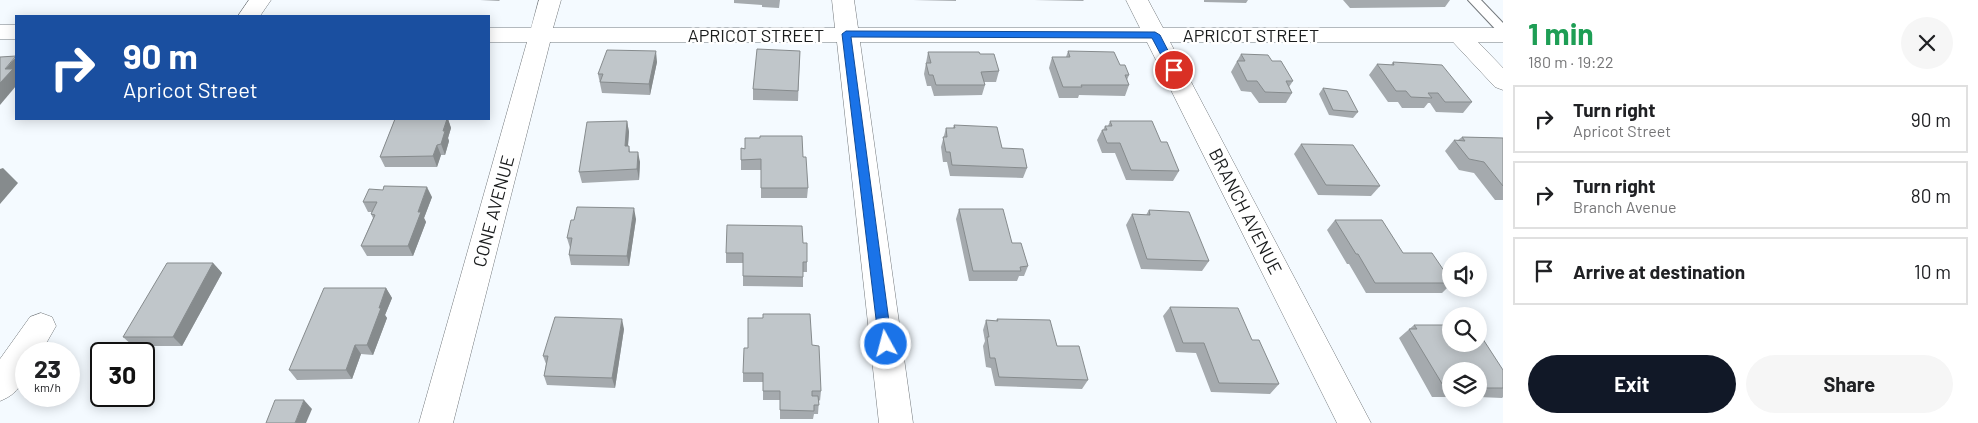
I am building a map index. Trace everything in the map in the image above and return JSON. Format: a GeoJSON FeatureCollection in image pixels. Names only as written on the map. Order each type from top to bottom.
{"type":"FeatureCollection","features":[{"type":"Feature","properties":{"kind":"street"},"geometry":{"type":"LineString","coordinates":[[250,15],[260,0]]}},
{"type":"Feature","properties":{"kind":"street","name":"CONE AVENUE"},"geometry":{"type":"LineString","coordinates":[[436,423],[550,0]]}},
{"type":"Feature","properties":{"kind":"street"},"geometry":{"type":"LineString","coordinates":[[843,0],[896,423]]}},
{"type":"Feature","properties":{"kind":"street","name":"BRANCH AVENUE"},"geometry":{"type":"LineString","coordinates":[[1137,0],[1354,423]]}},
{"type":"Feature","properties":{"kind":"street"},"geometry":{"type":"LineString","coordinates":[[0,32],[15,32]]}},
{"type":"Feature","properties":{"kind":"street","name":"APRICOT STREET"},"geometry":{"type":"LineString","coordinates":[[490,35],[1503,35]]}},
{"type":"Feature","properties":{"kind":"street"},"geometry":{"type":"LineString","coordinates":[[1459,36],[1503,82]]}},
{"type":"Feature","properties":{"kind":"street"},"geometry":{"type":"LineString","coordinates":[[0,386],[41,326]]}},
{"type":"Feature","properties":{"kind":"lane"},"geometry":{"type":"LineString","coordinates":[[1474,0],[1503,30]]}},
{"type":"Feature","properties":{"kind":"building"},"geometry":{"type":"Polygon","coordinates":[[[757,49],[800,51],[798,91],[753,89],[757,49]]]}},
{"type":"Feature","properties":{"kind":"building"},"geometry":{"type":"Polygon","coordinates":[[[607,50],[656,51],[649,84],[600,82],[603,74],[598,74],[607,50]]]}},
{"type":"Feature","properties":{"kind":"building"},"geometry":{"type":"Polygon","coordinates":[[[1068,51],[1114,52],[1120,65],[1125,65],[1129,75],[1125,75],[1129,85],[1063,87],[1052,57],[1070,57],[1068,51]]]}},
{"type":"Feature","properties":{"kind":"building"},"geometry":{"type":"Polygon","coordinates":[[[928,52],[979,52],[980,54],[994,54],[999,71],[981,72],[985,85],[936,85],[933,75],[929,75],[926,63],[931,63],[928,52]]]}},
{"type":"Feature","properties":{"kind":"building"},"geometry":{"type":"Polygon","coordinates":[[[1241,54],[1268,55],[1272,61],[1281,61],[1293,81],[1286,81],[1292,93],[1265,92],[1257,81],[1247,81],[1237,61],[1245,61],[1241,54]]]}},
{"type":"Feature","properties":{"kind":"building"},"geometry":{"type":"Polygon","coordinates":[[[15,56],[5,69],[13,69],[0,83],[0,57],[15,56]]]}},
{"type":"Feature","properties":{"kind":"building"},"geometry":{"type":"Polygon","coordinates":[[[1393,62],[1442,65],[1472,102],[1445,102],[1438,93],[1428,93],[1432,98],[1411,97],[1406,91],[1396,91],[1377,64],[1394,65],[1393,62]]]}},
{"type":"Feature","properties":{"kind":"building"},"geometry":{"type":"Polygon","coordinates":[[[1323,88],[1347,91],[1358,112],[1333,110],[1323,88]]]}},
{"type":"Feature","properties":{"kind":"building"},"geometry":{"type":"Polygon","coordinates":[[[395,120],[447,120],[441,144],[437,145],[433,156],[380,157],[395,120]]]}},
{"type":"Feature","properties":{"kind":"building"},"geometry":{"type":"Polygon","coordinates":[[[627,121],[625,146],[629,146],[629,152],[638,152],[637,169],[579,172],[587,122],[627,121]]]}},
{"type":"Feature","properties":{"kind":"building"},"geometry":{"type":"Polygon","coordinates":[[[1110,121],[1152,121],[1161,142],[1167,142],[1179,171],[1131,170],[1120,143],[1107,143],[1102,130],[1107,130],[1105,126],[1112,126],[1110,121]]]}},
{"type":"Feature","properties":{"kind":"building"},"geometry":{"type":"Polygon","coordinates":[[[954,125],[997,127],[1002,148],[1023,149],[1027,168],[952,165],[950,152],[946,152],[943,137],[947,137],[946,128],[955,128],[954,125]]]}},
{"type":"Feature","properties":{"kind":"building"},"geometry":{"type":"Polygon","coordinates":[[[760,136],[802,136],[803,157],[806,157],[808,188],[761,188],[761,159],[741,160],[741,148],[745,149],[745,138],[760,138],[760,136]]]}},
{"type":"Feature","properties":{"kind":"building"},"geometry":{"type":"Polygon","coordinates":[[[1462,137],[1503,138],[1503,186],[1484,162],[1469,159],[1454,140],[1465,141],[1462,137]]]}},
{"type":"Feature","properties":{"kind":"building"},"geometry":{"type":"Polygon","coordinates":[[[1301,144],[1353,145],[1380,186],[1326,185],[1301,144]]]}},
{"type":"Feature","properties":{"kind":"building"},"geometry":{"type":"Polygon","coordinates":[[[384,186],[427,187],[418,212],[421,212],[408,246],[361,246],[375,215],[371,214],[377,202],[363,202],[369,189],[383,190],[384,186]]]}},
{"type":"Feature","properties":{"kind":"building"},"geometry":{"type":"Polygon","coordinates":[[[577,207],[634,208],[627,256],[569,255],[572,238],[567,238],[571,220],[574,220],[577,207]]]}},
{"type":"Feature","properties":{"kind":"building"},"geometry":{"type":"Polygon","coordinates":[[[959,209],[1003,209],[1012,243],[1021,243],[1028,266],[1020,267],[1021,271],[973,271],[959,209]]]}},
{"type":"Feature","properties":{"kind":"building"},"geometry":{"type":"Polygon","coordinates":[[[1149,210],[1189,212],[1209,261],[1147,259],[1132,214],[1150,215],[1149,210]]]}},
{"type":"Feature","properties":{"kind":"building"},"geometry":{"type":"Polygon","coordinates":[[[1335,220],[1382,220],[1403,253],[1432,253],[1442,268],[1442,283],[1375,283],[1358,254],[1356,254],[1335,220]]]}},
{"type":"Feature","properties":{"kind":"building"},"geometry":{"type":"Polygon","coordinates":[[[727,225],[802,226],[803,243],[807,243],[807,262],[803,262],[803,277],[743,276],[743,253],[726,253],[727,225]]]}},
{"type":"Feature","properties":{"kind":"building"},"geometry":{"type":"Polygon","coordinates":[[[167,263],[213,263],[173,337],[123,337],[167,263]]]}},
{"type":"Feature","properties":{"kind":"building"},"geometry":{"type":"Polygon","coordinates":[[[324,288],[386,288],[379,308],[381,308],[367,345],[355,345],[346,370],[289,370],[324,288]]]}},
{"type":"Feature","properties":{"kind":"building"},"geometry":{"type":"Polygon","coordinates":[[[1170,307],[1238,308],[1252,340],[1259,340],[1279,384],[1219,383],[1204,343],[1183,343],[1170,307]]]}},
{"type":"Feature","properties":{"kind":"building"},"geometry":{"type":"Polygon","coordinates":[[[763,314],[810,314],[812,345],[819,346],[821,391],[812,391],[812,396],[818,396],[819,405],[814,405],[814,411],[780,410],[780,391],[763,391],[763,373],[743,373],[744,348],[748,348],[748,318],[763,318],[763,314]]]}},
{"type":"Feature","properties":{"kind":"building"},"geometry":{"type":"Polygon","coordinates":[[[555,317],[622,319],[612,378],[544,376],[548,356],[543,356],[555,317]]]}},
{"type":"Feature","properties":{"kind":"building"},"geometry":{"type":"Polygon","coordinates":[[[997,319],[1050,320],[1057,346],[1079,346],[1088,380],[999,377],[995,358],[990,358],[986,320],[998,321],[997,319]]]}},
{"type":"Feature","properties":{"kind":"building"},"geometry":{"type":"Polygon","coordinates":[[[1414,325],[1442,325],[1442,352],[1487,352],[1487,345],[1503,370],[1503,388],[1487,388],[1487,362],[1442,362],[1442,384],[1409,329],[1417,329],[1414,325]]]}},
{"type":"Feature","properties":{"kind":"building"},"geometry":{"type":"Polygon","coordinates":[[[275,400],[304,400],[295,423],[266,423],[275,400]]]}},
{"type":"Feature","properties":{"kind":"route"},"geometry":{"type":"LineString","coordinates":[[886,344],[846,34],[1155,35],[1174,70]]}}]}
